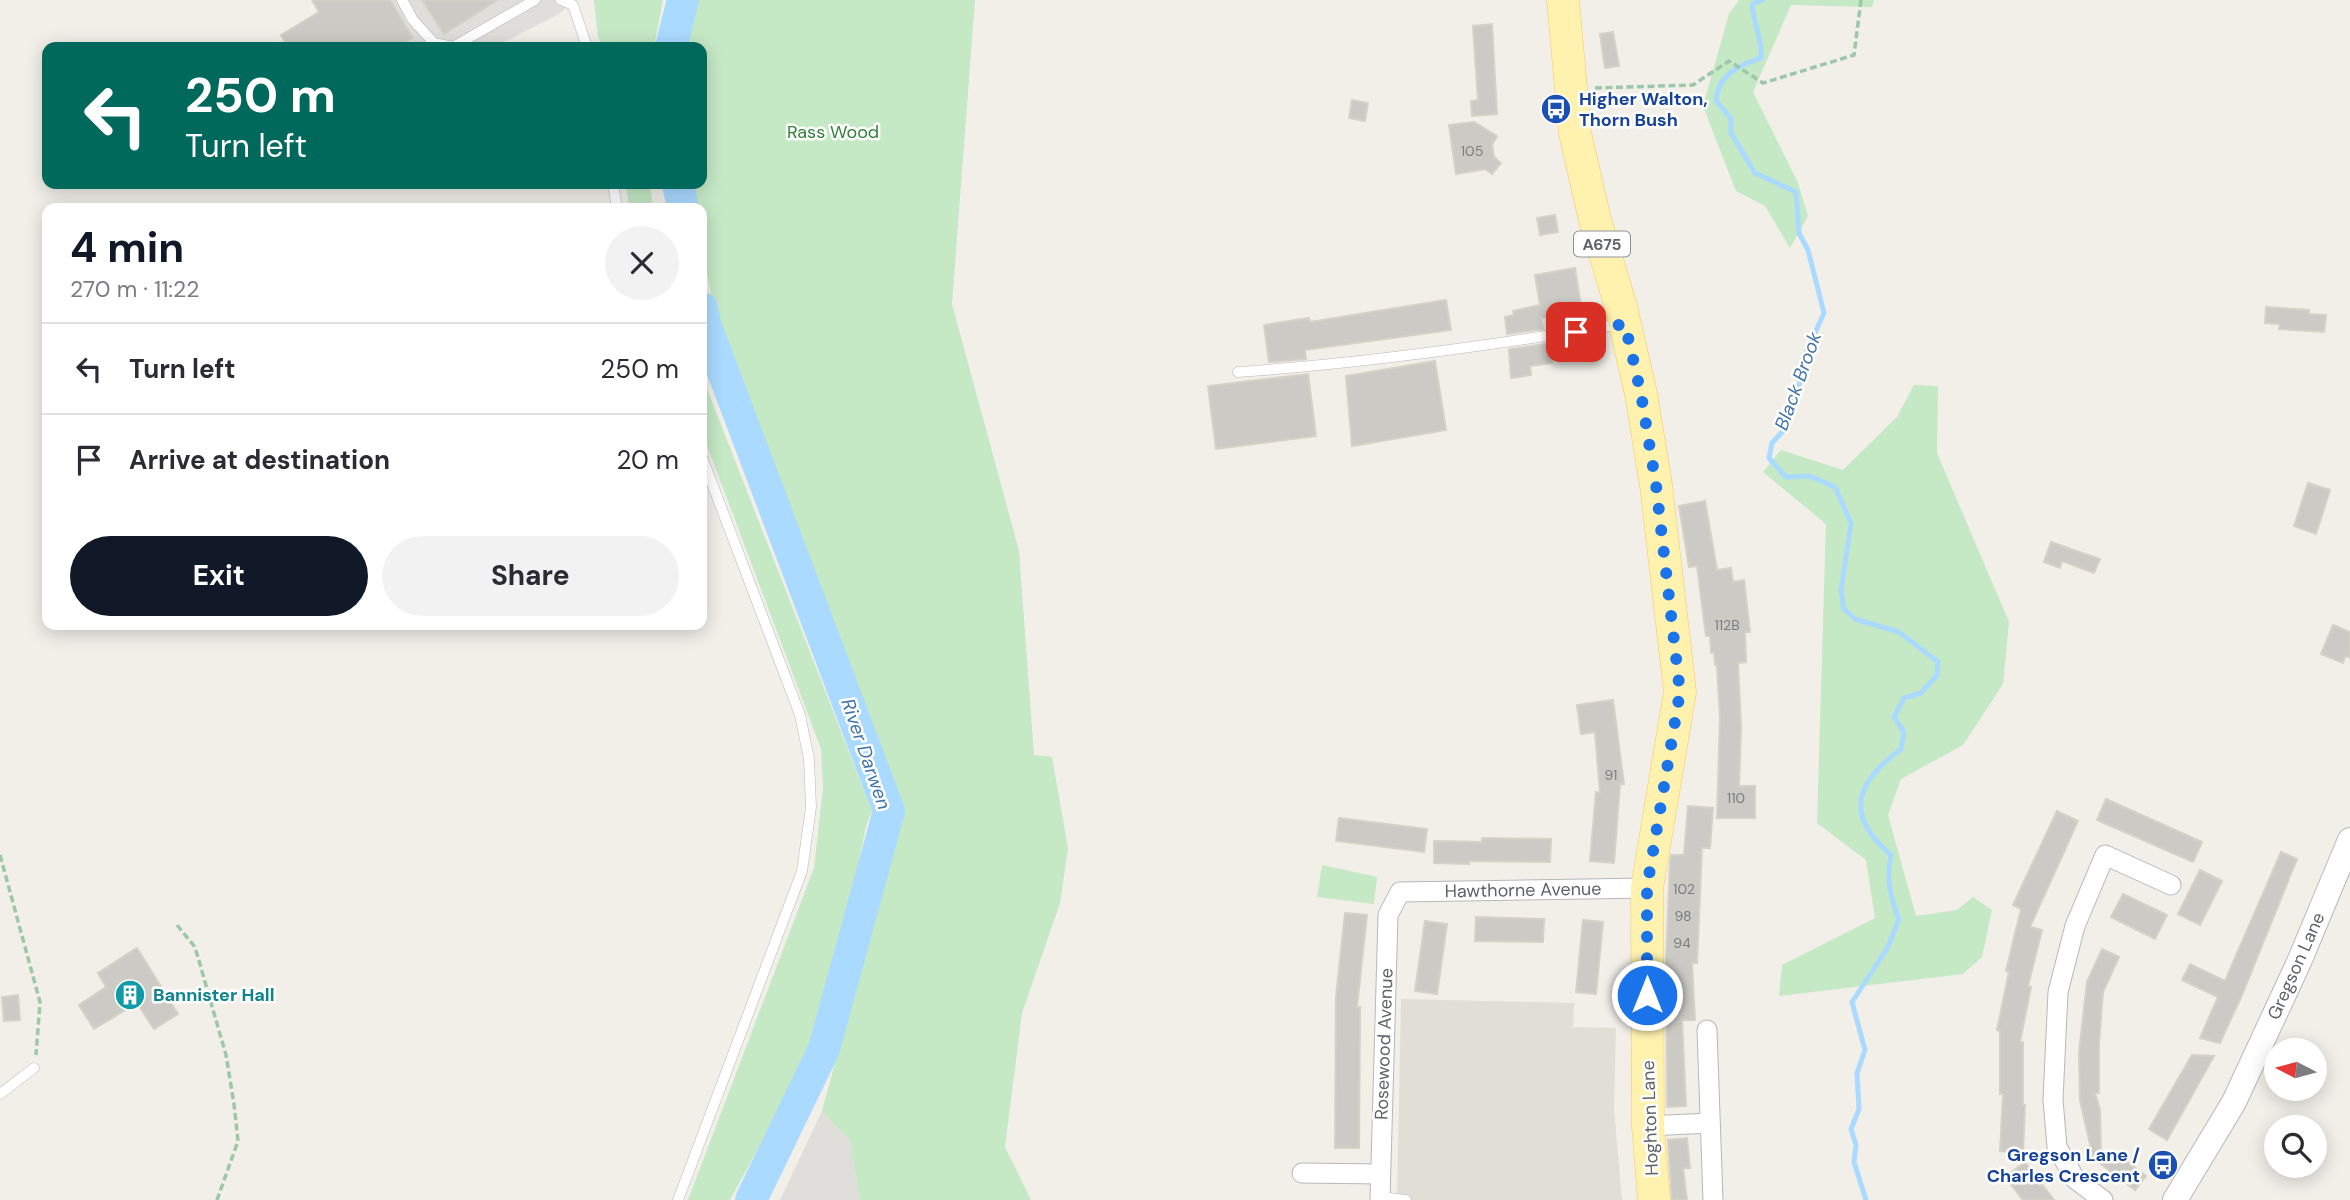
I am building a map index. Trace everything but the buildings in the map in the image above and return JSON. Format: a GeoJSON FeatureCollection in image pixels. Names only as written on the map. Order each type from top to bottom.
{"type":"FeatureCollection","features":[{"type":"Feature","properties":{"kind":"main road","name":"Hoghton Lane"},"geometry":{"type":"LineString","coordinates":[[1563,0],[1576,132],[1595,220],[1625,324],[1641,394],[1656,485],[1680,692],[1647,887],[1648,1126],[1654,1200]]}},
{"type":"Feature","properties":{"kind":"street","name":"Gregson Lane"},"geometry":{"type":"LineString","coordinates":[[2175,1200],[2234,1102],[2299,962],[2350,840]]}},
{"type":"Feature","properties":{"kind":"street"},"geometry":{"type":"LineString","coordinates":[[2102,1200],[2075,1179],[2057,1147],[2053,1100],[2058,992],[2076,926],[2105,855],[2171,884]]}},
{"type":"Feature","properties":{"kind":"street","name":"Hawthorne Avenue"},"geometry":{"type":"LineString","coordinates":[[1400,892],[1647,887]]}},
{"type":"Feature","properties":{"kind":"street","name":"Rosewood Avenue"},"geometry":{"type":"LineString","coordinates":[[1380,1199],[1388,915],[1400,892]]}},
{"type":"Feature","properties":{"kind":"street"},"geometry":{"type":"LineString","coordinates":[[1707,1030],[1713,1200]]}},
{"type":"Feature","properties":{"kind":"street"},"geometry":{"type":"LineString","coordinates":[[1648,1126],[1710,1123]]}},
{"type":"Feature","properties":{"kind":"street"},"geometry":{"type":"LineString","coordinates":[[1302,1172],[1380,1174]]}},
{"type":"Feature","properties":{"kind":"lane"},"geometry":{"type":"LineString","coordinates":[[402,0],[413,20],[433,42]]}},
{"type":"Feature","properties":{"kind":"lane"},"geometry":{"type":"LineString","coordinates":[[462,42],[535,0]]}},
{"type":"Feature","properties":{"kind":"lane"},"geometry":{"type":"LineString","coordinates":[[561,0],[573,5],[585,42]]}},
{"type":"Feature","properties":{"kind":"lane"},"geometry":{"type":"LineString","coordinates":[[1238,372],[1322,366],[1478,347],[1625,324]]}},
{"type":"Feature","properties":{"kind":"lane"},"geometry":{"type":"LineString","coordinates":[[678,1200],[802,871],[811,807],[809,759],[800,715],[707,470]]}},
{"type":"Feature","properties":{"kind":"lane"},"geometry":{"type":"LineString","coordinates":[[0,1094],[34,1068]]}},
{"type":"Feature","properties":{"kind":"lane"},"geometry":{"type":"LineString","coordinates":[[1380,1199],[1406,1200]]}},
{"type":"Feature","properties":{"kind":"path"},"geometry":{"type":"LineString","coordinates":[[1595,89],[1693,85],[1729,61],[1763,83],[1854,55],[1861,0]]}},
{"type":"Feature","properties":{"kind":"path"},"geometry":{"type":"LineString","coordinates":[[0,855],[40,1002],[34,1068]]}},
{"type":"Feature","properties":{"kind":"path"},"geometry":{"type":"LineString","coordinates":[[177,925],[195,947],[226,1055],[234,1104],[238,1141],[217,1200]]}},
{"type":"Feature","properties":{"kind":"shaded area"},"geometry":{"type":"Polygon","coordinates":[[[312,0],[575,0],[559,14],[504,42],[285,42],[281,35],[319,12],[312,0]]]}},
{"type":"Feature","properties":{"kind":"shaded area"},"geometry":{"type":"Polygon","coordinates":[[[1401,999],[1574,1003],[1573,1027],[1616,1028],[1614,1109],[1622,1200],[1397,1200],[1401,999]]]}},
{"type":"Feature","properties":{"kind":"shaded area"},"geometry":{"type":"Polygon","coordinates":[[[822,1111],[850,1141],[860,1200],[780,1200],[822,1111]]]}},
{"type":"Feature","properties":{"kind":"green space"},"geometry":{"type":"Polygon","coordinates":[[[594,0],[663,0],[655,42],[601,42],[598,37],[594,0]]]}},
{"type":"Feature","properties":{"kind":"green space","name":"Rass Wood"},"geometry":{"type":"Polygon","coordinates":[[[689,0],[975,0],[952,304],[1019,551],[1034,755],[1052,757],[1068,848],[1060,903],[1022,1013],[1005,1147],[1031,1200],[860,1200],[850,1141],[822,1111],[903,809],[716,319],[707,273],[707,203],[692,203],[689,189],[707,189],[707,42],[680,42],[689,0]]]}},
{"type":"Feature","properties":{"kind":"green space"},"geometry":{"type":"Polygon","coordinates":[[[1739,0],[1874,0],[1872,7],[1791,5],[1753,92],[1798,183],[1808,216],[1790,248],[1765,206],[1736,191],[1703,106],[1729,14],[1739,0]]]}},
{"type":"Feature","properties":{"kind":"green space"},"geometry":{"type":"Polygon","coordinates":[[[627,189],[651,189],[652,203],[628,203],[627,189]]]}},
{"type":"Feature","properties":{"kind":"green space"},"geometry":{"type":"Polygon","coordinates":[[[1914,385],[1938,386],[1937,453],[2009,622],[2003,684],[1963,745],[1901,779],[1888,815],[1916,916],[1957,910],[1973,897],[1992,910],[1982,957],[1963,974],[1779,996],[1782,965],[1875,918],[1866,860],[1817,823],[1826,524],[1763,472],[1781,450],[1843,470],[1897,417],[1914,385]]]}},
{"type":"Feature","properties":{"kind":"green space"},"geometry":{"type":"Polygon","coordinates":[[[707,389],[872,811],[866,826],[847,919],[814,1045],[730,1200],[688,1200],[814,868],[823,788],[821,749],[707,445],[707,389]]]}},
{"type":"Feature","properties":{"kind":"green space"},"geometry":{"type":"Polygon","coordinates":[[[1322,865],[1377,877],[1374,904],[1317,897],[1322,865]]]}},
{"type":"Feature","properties":{"kind":"waterway","name":"River Darwen"},"geometry":{"type":"LineString","coordinates":[[672,42],[683,0]]}},
{"type":"Feature","properties":{"kind":"waterway","name":"Black Brook"},"geometry":{"type":"LineString","coordinates":[[1763,0],[1752,4],[1761,44],[1761,58],[1731,72],[1721,84],[1716,100],[1731,119],[1731,133],[1755,173],[1796,192],[1799,233],[1808,250],[1824,313],[1799,368],[1801,379],[1784,430],[1772,443],[1769,458],[1786,477],[1810,476],[1835,487],[1851,523],[1841,590],[1844,609],[1855,619],[1899,632],[1938,662],[1937,675],[1921,693],[1904,698],[1894,717],[1904,732],[1901,749],[1873,774],[1861,800],[1861,813],[1866,826],[1891,855],[1890,888],[1899,919],[1888,947],[1852,1002],[1865,1050],[1857,1073],[1859,1109],[1851,1129],[1856,1145],[1854,1162],[1866,1200]]}},
{"type":"Feature","properties":{"kind":"waterway","name":"River Darwen"},"geometry":{"type":"LineString","coordinates":[[679,189],[682,203]]}},
{"type":"Feature","properties":{"kind":"waterway","name":"River Darwen"},"geometry":{"type":"LineString","coordinates":[[707,329],[889,811],[824,1049],[751,1200]]}},
{"type":"Feature","properties":{"kind":"place","name":"Higher Walton, Thorn Bush"},"geometry":{"type":"Point","coordinates":[1556,109]}},
{"type":"Feature","properties":{"kind":"place","name":"Bannister Hall"},"geometry":{"type":"Point","coordinates":[130,995]}},
{"type":"Feature","properties":{"kind":"place","name":"Gregson Lane / Charles Crescent"},"geometry":{"type":"Point","coordinates":[2163,1165]}},
{"type":"Feature","properties":{"kind":"route"},"geometry":{"type":"LineString","coordinates":[[1576,332],[1625,324],[1641,394],[1656,485],[1680,692],[1647,887],[1647,995]]}}]}
